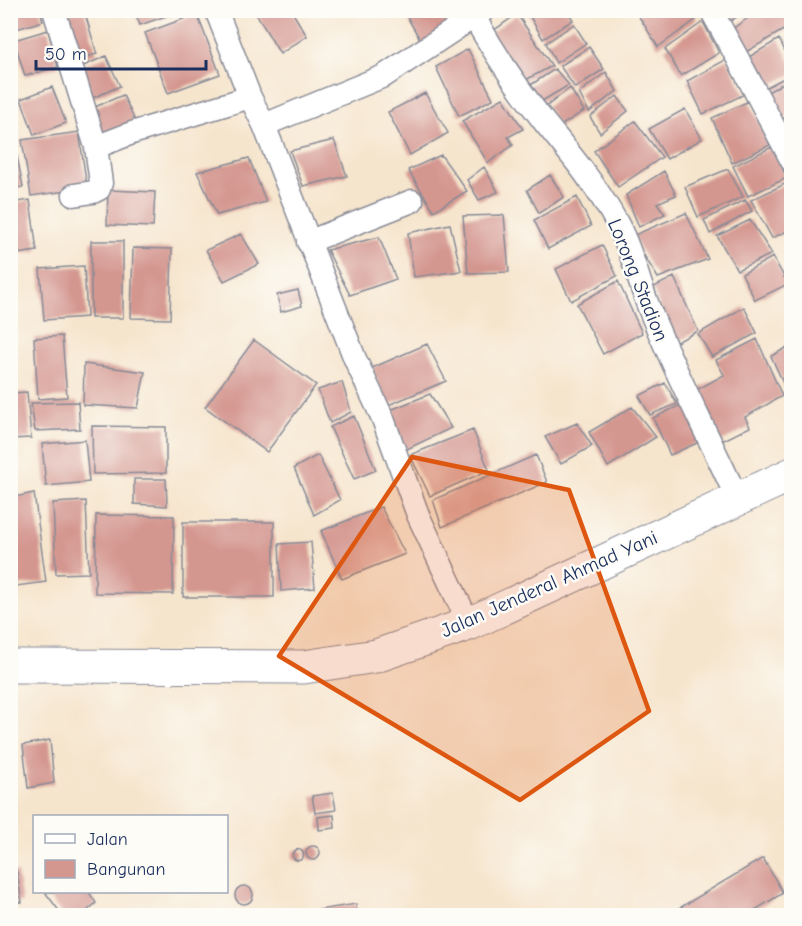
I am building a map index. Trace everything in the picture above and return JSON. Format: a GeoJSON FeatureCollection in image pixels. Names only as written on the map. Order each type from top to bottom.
{"type":"FeatureCollection","features":[{"type":"Feature","properties":{"kind":"highway","name":"Jalan Jenderal Ahmad Yani"},"geometry":{"type":"LineString","coordinates":[[10,666],[304,667],[376,656],[469,624],[792,474]]}},
{"type":"Feature","properties":{"kind":"street"},"geometry":{"type":"LineString","coordinates":[[54,10],[96,147],[101,183],[99,189],[93,192],[74,195]]}},
{"type":"Feature","properties":{"kind":"street"},"geometry":{"type":"LineString","coordinates":[[216,10],[250,97],[264,125],[355,359],[383,419],[418,515],[469,624]]}},
{"type":"Feature","properties":{"kind":"street"},"geometry":{"type":"LineString","coordinates":[[711,10],[792,161]]}},
{"type":"Feature","properties":{"kind":"street"},"geometry":{"type":"LineString","coordinates":[[264,125],[384,76],[479,14]]}},
{"type":"Feature","properties":{"kind":"street","name":"Lorong Stadion"},"geometry":{"type":"LineString","coordinates":[[479,14],[493,51],[544,122],[575,159],[617,223],[666,349],[737,498]]}},
{"type":"Feature","properties":{"kind":"street"},"geometry":{"type":"LineString","coordinates":[[96,147],[132,133],[250,97]]}},
{"type":"Feature","properties":{"kind":"street"},"geometry":{"type":"LineString","coordinates":[[308,242],[412,201]]}},
{"type":"Feature","properties":{"kind":"highlighted area"},"geometry":{"type":"Polygon","coordinates":[[[412,457],[569,490],[649,711],[520,800],[279,656],[412,457]]]}},
{"type":"Feature","properties":{"kind":"building"},"geometry":{"type":"Polygon","coordinates":[[[10,10],[40,10],[43,21],[13,30],[10,10]]]}},
{"type":"Feature","properties":{"kind":"building"},"geometry":{"type":"Polygon","coordinates":[[[84,10],[97,54],[71,61],[58,17],[84,10]]]}},
{"type":"Feature","properties":{"kind":"building"},"geometry":{"type":"Polygon","coordinates":[[[134,10],[181,10],[181,11],[140,25],[134,10]]]}},
{"type":"Feature","properties":{"kind":"building"},"geometry":{"type":"Polygon","coordinates":[[[254,10],[291,10],[307,36],[280,54],[254,10]]]}},
{"type":"Feature","properties":{"kind":"building"},"geometry":{"type":"Polygon","coordinates":[[[403,10],[469,10],[424,46],[403,10]]]}},
{"type":"Feature","properties":{"kind":"building"},"geometry":{"type":"Polygon","coordinates":[[[526,10],[567,10],[573,20],[543,39],[526,10]]]}},
{"type":"Feature","properties":{"kind":"building"},"geometry":{"type":"Polygon","coordinates":[[[645,10],[690,10],[697,19],[658,47],[638,15],[645,10]]]}},
{"type":"Feature","properties":{"kind":"building"},"geometry":{"type":"Polygon","coordinates":[[[715,10],[748,10],[724,25],[715,10]]]}},
{"type":"Feature","properties":{"kind":"building"},"geometry":{"type":"Polygon","coordinates":[[[760,10],[790,10],[792,25],[746,52],[732,29],[760,10]]]}},
{"type":"Feature","properties":{"kind":"building"},"geometry":{"type":"Polygon","coordinates":[[[197,14],[220,74],[168,93],[145,33],[197,14]]]}},
{"type":"Feature","properties":{"kind":"building"},"geometry":{"type":"Polygon","coordinates":[[[517,14],[552,66],[520,83],[486,36],[517,14]]]}},
{"type":"Feature","properties":{"kind":"building"},"geometry":{"type":"Polygon","coordinates":[[[703,22],[719,53],[681,76],[665,49],[703,22]]]}},
{"type":"Feature","properties":{"kind":"building"},"geometry":{"type":"Polygon","coordinates":[[[574,24],[586,43],[556,63],[546,43],[574,24]]]}},
{"type":"Feature","properties":{"kind":"building"},"geometry":{"type":"Polygon","coordinates":[[[48,30],[58,67],[25,76],[14,40],[48,30]]]}},
{"type":"Feature","properties":{"kind":"building"},"geometry":{"type":"Polygon","coordinates":[[[779,39],[792,65],[792,74],[763,89],[742,61],[779,39]]]}},
{"type":"Feature","properties":{"kind":"building"},"geometry":{"type":"Polygon","coordinates":[[[589,47],[604,69],[575,88],[560,66],[589,47]]]}},
{"type":"Feature","properties":{"kind":"building"},"geometry":{"type":"Polygon","coordinates":[[[468,49],[493,99],[459,116],[436,67],[468,49]]]}},
{"type":"Feature","properties":{"kind":"building"},"geometry":{"type":"Polygon","coordinates":[[[106,56],[120,86],[86,101],[72,71],[106,56]]]}},
{"type":"Feature","properties":{"kind":"building"},"geometry":{"type":"Polygon","coordinates":[[[727,59],[745,94],[703,114],[687,81],[727,59]]]}},
{"type":"Feature","properties":{"kind":"building"},"geometry":{"type":"Polygon","coordinates":[[[555,69],[569,85],[537,104],[526,88],[555,69]]]}},
{"type":"Feature","properties":{"kind":"building"},"geometry":{"type":"Polygon","coordinates":[[[606,72],[617,91],[589,112],[579,93],[606,72]]]}},
{"type":"Feature","properties":{"kind":"building"},"geometry":{"type":"Polygon","coordinates":[[[790,79],[792,113],[778,122],[761,96],[790,79]]]}},
{"type":"Feature","properties":{"kind":"building"},"geometry":{"type":"Polygon","coordinates":[[[52,87],[66,123],[34,135],[21,99],[52,87]]]}},
{"type":"Feature","properties":{"kind":"building"},"geometry":{"type":"Polygon","coordinates":[[[570,88],[584,111],[559,127],[547,106],[570,88]]]}},
{"type":"Feature","properties":{"kind":"building"},"geometry":{"type":"Polygon","coordinates":[[[425,93],[448,133],[410,155],[388,112],[425,93]]]}},
{"type":"Feature","properties":{"kind":"building"},"geometry":{"type":"Polygon","coordinates":[[[123,95],[137,125],[102,140],[88,110],[123,95]]]}},
{"type":"Feature","properties":{"kind":"building"},"geometry":{"type":"Polygon","coordinates":[[[617,96],[628,111],[600,133],[590,117],[617,96]]]}},
{"type":"Feature","properties":{"kind":"building"},"geometry":{"type":"Polygon","coordinates":[[[503,98],[523,129],[508,137],[513,145],[488,163],[462,121],[503,98]]]}},
{"type":"Feature","properties":{"kind":"building"},"geometry":{"type":"Polygon","coordinates":[[[749,101],[770,145],[732,163],[712,118],[749,101]]]}},
{"type":"Feature","properties":{"kind":"building"},"geometry":{"type":"Polygon","coordinates":[[[685,109],[702,139],[667,159],[649,129],[685,109]]]}},
{"type":"Feature","properties":{"kind":"building"},"geometry":{"type":"Polygon","coordinates":[[[10,117],[18,146],[10,147],[10,117]]]}},
{"type":"Feature","properties":{"kind":"building"},"geometry":{"type":"Polygon","coordinates":[[[635,121],[662,157],[618,187],[594,151],[635,121]]]}},
{"type":"Feature","properties":{"kind":"building"},"geometry":{"type":"Polygon","coordinates":[[[79,132],[87,188],[31,196],[22,140],[79,132]]]}},
{"type":"Feature","properties":{"kind":"building"},"geometry":{"type":"Polygon","coordinates":[[[334,140],[347,176],[303,186],[290,151],[334,140]]]}},
{"type":"Feature","properties":{"kind":"building"},"geometry":{"type":"Polygon","coordinates":[[[772,147],[787,178],[748,196],[733,166],[772,147]]]}},
{"type":"Feature","properties":{"kind":"building"},"geometry":{"type":"Polygon","coordinates":[[[16,151],[23,187],[10,189],[10,152],[16,151]]]}},
{"type":"Feature","properties":{"kind":"building"},"geometry":{"type":"Polygon","coordinates":[[[441,155],[467,191],[434,211],[408,170],[441,155]]]}},
{"type":"Feature","properties":{"kind":"building"},"geometry":{"type":"Polygon","coordinates":[[[249,158],[266,202],[217,215],[197,172],[249,158]]]}},
{"type":"Feature","properties":{"kind":"building"},"geometry":{"type":"Polygon","coordinates":[[[484,167],[498,192],[479,200],[467,180],[484,167]]]}},
{"type":"Feature","properties":{"kind":"building"},"geometry":{"type":"Polygon","coordinates":[[[728,169],[743,197],[698,217],[685,187],[728,169]]]}},
{"type":"Feature","properties":{"kind":"building"},"geometry":{"type":"Polygon","coordinates":[[[664,171],[676,195],[657,203],[665,214],[639,227],[626,195],[664,171]]]}},
{"type":"Feature","properties":{"kind":"building"},"geometry":{"type":"Polygon","coordinates":[[[550,175],[564,197],[539,213],[527,190],[550,175]]]}},
{"type":"Feature","properties":{"kind":"building"},"geometry":{"type":"Polygon","coordinates":[[[789,182],[792,187],[792,229],[772,238],[751,200],[789,182]]]}},
{"type":"Feature","properties":{"kind":"building"},"geometry":{"type":"Polygon","coordinates":[[[108,190],[155,192],[153,227],[107,225],[108,190]]]}},
{"type":"Feature","properties":{"kind":"building"},"geometry":{"type":"Polygon","coordinates":[[[577,197],[591,226],[548,249],[534,220],[577,197]]]}},
{"type":"Feature","properties":{"kind":"building"},"geometry":{"type":"Polygon","coordinates":[[[30,200],[37,251],[10,255],[10,203],[30,200]]]}},
{"type":"Feature","properties":{"kind":"building"},"geometry":{"type":"Polygon","coordinates":[[[745,200],[752,211],[710,234],[704,220],[745,200]]]}},
{"type":"Feature","properties":{"kind":"building"},"geometry":{"type":"Polygon","coordinates":[[[686,213],[708,259],[658,278],[632,236],[686,213]]]}},
{"type":"Feature","properties":{"kind":"building"},"geometry":{"type":"Polygon","coordinates":[[[504,215],[509,272],[468,273],[463,216],[504,215]]]}},
{"type":"Feature","properties":{"kind":"building"},"geometry":{"type":"Polygon","coordinates":[[[750,220],[772,254],[737,270],[717,236],[750,220]]]}},
{"type":"Feature","properties":{"kind":"building"},"geometry":{"type":"Polygon","coordinates":[[[450,224],[461,271],[414,277],[408,233],[450,224]]]}},
{"type":"Feature","properties":{"kind":"building"},"geometry":{"type":"Polygon","coordinates":[[[241,234],[259,264],[224,281],[206,250],[241,234]]]}},
{"type":"Feature","properties":{"kind":"building"},"geometry":{"type":"Polygon","coordinates":[[[379,237],[396,279],[350,295],[327,250],[379,237]]]}},
{"type":"Feature","properties":{"kind":"building"},"geometry":{"type":"Polygon","coordinates":[[[91,241],[123,241],[123,318],[91,318],[91,241]]]}},
{"type":"Feature","properties":{"kind":"building"},"geometry":{"type":"Polygon","coordinates":[[[602,245],[617,276],[571,301],[556,269],[602,245]]]}},
{"type":"Feature","properties":{"kind":"building"},"geometry":{"type":"Polygon","coordinates":[[[133,248],[172,249],[170,319],[131,318],[133,248]]]}},
{"type":"Feature","properties":{"kind":"building"},"geometry":{"type":"Polygon","coordinates":[[[773,257],[788,284],[755,300],[742,274],[773,257]]]}},
{"type":"Feature","properties":{"kind":"building"},"geometry":{"type":"Polygon","coordinates":[[[84,266],[87,317],[44,320],[40,269],[84,266]]]}},
{"type":"Feature","properties":{"kind":"building"},"geometry":{"type":"Polygon","coordinates":[[[674,277],[698,331],[675,343],[652,288],[674,277]]]}},
{"type":"Feature","properties":{"kind":"building"},"geometry":{"type":"Polygon","coordinates":[[[618,281],[642,333],[603,354],[577,304],[618,281]]]}},
{"type":"Feature","properties":{"kind":"building"},"geometry":{"type":"Polygon","coordinates":[[[298,290],[302,306],[281,312],[277,295],[298,290]]]}},
{"type":"Feature","properties":{"kind":"building"},"geometry":{"type":"Polygon","coordinates":[[[744,307],[757,333],[712,357],[698,334],[744,307]]]}},
{"type":"Feature","properties":{"kind":"building"},"geometry":{"type":"Polygon","coordinates":[[[62,336],[67,397],[38,399],[34,338],[62,336]]]}},
{"type":"Feature","properties":{"kind":"building"},"geometry":{"type":"Polygon","coordinates":[[[757,339],[782,396],[745,417],[750,427],[718,443],[689,394],[724,375],[716,360],[757,339]]]}},
{"type":"Feature","properties":{"kind":"building"},"geometry":{"type":"Polygon","coordinates":[[[254,340],[316,385],[267,452],[205,407],[254,340]]]}},
{"type":"Feature","properties":{"kind":"building"},"geometry":{"type":"Polygon","coordinates":[[[427,344],[446,381],[386,406],[372,368],[427,344]]]}},
{"type":"Feature","properties":{"kind":"building"},"geometry":{"type":"Polygon","coordinates":[[[792,345],[792,395],[789,396],[771,356],[792,345]]]}},
{"type":"Feature","properties":{"kind":"building"},"geometry":{"type":"Polygon","coordinates":[[[84,364],[145,372],[138,408],[83,405],[84,364]]]}},
{"type":"Feature","properties":{"kind":"building"},"geometry":{"type":"Polygon","coordinates":[[[342,382],[351,412],[330,423],[318,390],[342,382]]]}},
{"type":"Feature","properties":{"kind":"building"},"geometry":{"type":"Polygon","coordinates":[[[665,383],[677,404],[650,415],[639,396],[665,383]]]}},
{"type":"Feature","properties":{"kind":"building"},"geometry":{"type":"Polygon","coordinates":[[[27,392],[31,438],[10,439],[10,393],[27,392]]]}},
{"type":"Feature","properties":{"kind":"building"},"geometry":{"type":"Polygon","coordinates":[[[430,394],[451,428],[405,450],[388,411],[430,394]]]}},
{"type":"Feature","properties":{"kind":"building"},"geometry":{"type":"Polygon","coordinates":[[[689,401],[706,439],[670,455],[653,418],[689,401]]]}},
{"type":"Feature","properties":{"kind":"building"},"geometry":{"type":"Polygon","coordinates":[[[78,402],[80,429],[35,431],[31,403],[78,402]]]}},
{"type":"Feature","properties":{"kind":"building"},"geometry":{"type":"Polygon","coordinates":[[[632,407],[656,437],[608,467],[589,432],[632,407]]]}},
{"type":"Feature","properties":{"kind":"building"},"geometry":{"type":"Polygon","coordinates":[[[354,416],[376,470],[354,479],[330,427],[354,416]]]}},
{"type":"Feature","properties":{"kind":"building"},"geometry":{"type":"Polygon","coordinates":[[[577,423],[592,446],[561,464],[545,437],[577,423]]]}},
{"type":"Feature","properties":{"kind":"building"},"geometry":{"type":"Polygon","coordinates":[[[92,426],[166,427],[166,473],[93,474],[92,426]]]}},
{"type":"Feature","properties":{"kind":"building"},"geometry":{"type":"Polygon","coordinates":[[[473,430],[489,470],[430,496],[410,455],[473,430]]]}},
{"type":"Feature","properties":{"kind":"building"},"geometry":{"type":"Polygon","coordinates":[[[85,440],[89,482],[46,486],[42,444],[85,440]]]}},
{"type":"Feature","properties":{"kind":"building"},"geometry":{"type":"Polygon","coordinates":[[[318,455],[340,500],[314,515],[294,468],[318,455]]]}},
{"type":"Feature","properties":{"kind":"building"},"geometry":{"type":"Polygon","coordinates":[[[536,455],[547,482],[442,527],[433,500],[536,455]]]}},
{"type":"Feature","properties":{"kind":"building"},"geometry":{"type":"Polygon","coordinates":[[[134,479],[166,479],[167,506],[134,504],[134,479]]]}},
{"type":"Feature","properties":{"kind":"building"},"geometry":{"type":"Polygon","coordinates":[[[34,493],[46,582],[16,586],[10,530],[10,498],[34,493]]]}},
{"type":"Feature","properties":{"kind":"building"},"geometry":{"type":"Polygon","coordinates":[[[86,501],[89,573],[56,574],[53,503],[86,501]]]}},
{"type":"Feature","properties":{"kind":"building"},"geometry":{"type":"Polygon","coordinates":[[[381,507],[405,554],[342,579],[321,531],[381,507]]]}},
{"type":"Feature","properties":{"kind":"building"},"geometry":{"type":"Polygon","coordinates":[[[96,515],[174,516],[173,594],[95,593],[96,515]]]}},
{"type":"Feature","properties":{"kind":"building"},"geometry":{"type":"Polygon","coordinates":[[[183,522],[274,522],[274,597],[183,597],[183,522]]]}},
{"type":"Feature","properties":{"kind":"building"},"geometry":{"type":"Polygon","coordinates":[[[311,542],[315,588],[281,591],[279,544],[311,542]]]}},
{"type":"Feature","properties":{"kind":"building"},"geometry":{"type":"Polygon","coordinates":[[[50,740],[54,783],[28,788],[23,745],[50,740]]]}},
{"type":"Feature","properties":{"kind":"building"},"geometry":{"type":"Polygon","coordinates":[[[333,793],[336,810],[315,813],[312,796],[333,793]]]}},
{"type":"Feature","properties":{"kind":"building"},"geometry":{"type":"Polygon","coordinates":[[[334,815],[335,828],[319,830],[318,817],[334,815]]]}},
{"type":"Feature","properties":{"kind":"building"},"geometry":{"type":"Polygon","coordinates":[[[310,846],[316,846],[320,853],[316,860],[310,860],[306,856],[306,850],[310,846]]]}},
{"type":"Feature","properties":{"kind":"building"},"geometry":{"type":"Polygon","coordinates":[[[298,849],[304,855],[298,861],[292,855],[298,849]]]}},
{"type":"Feature","properties":{"kind":"building"},"geometry":{"type":"Polygon","coordinates":[[[763,858],[783,893],[745,916],[666,916],[763,858]]]}},
{"type":"Feature","properties":{"kind":"building"},"geometry":{"type":"Polygon","coordinates":[[[17,872],[22,902],[10,903],[10,873],[17,872]]]}},
{"type":"Feature","properties":{"kind":"building"},"geometry":{"type":"Polygon","coordinates":[[[244,886],[250,889],[253,895],[250,901],[244,904],[238,901],[235,895],[238,889],[244,886]]]}},
{"type":"Feature","properties":{"kind":"building"},"geometry":{"type":"Polygon","coordinates":[[[46,893],[90,893],[96,903],[81,916],[63,916],[46,893]]]}},
{"type":"Feature","properties":{"kind":"building"},"geometry":{"type":"Polygon","coordinates":[[[356,904],[357,916],[313,916],[312,911],[356,904]]]}}]}
